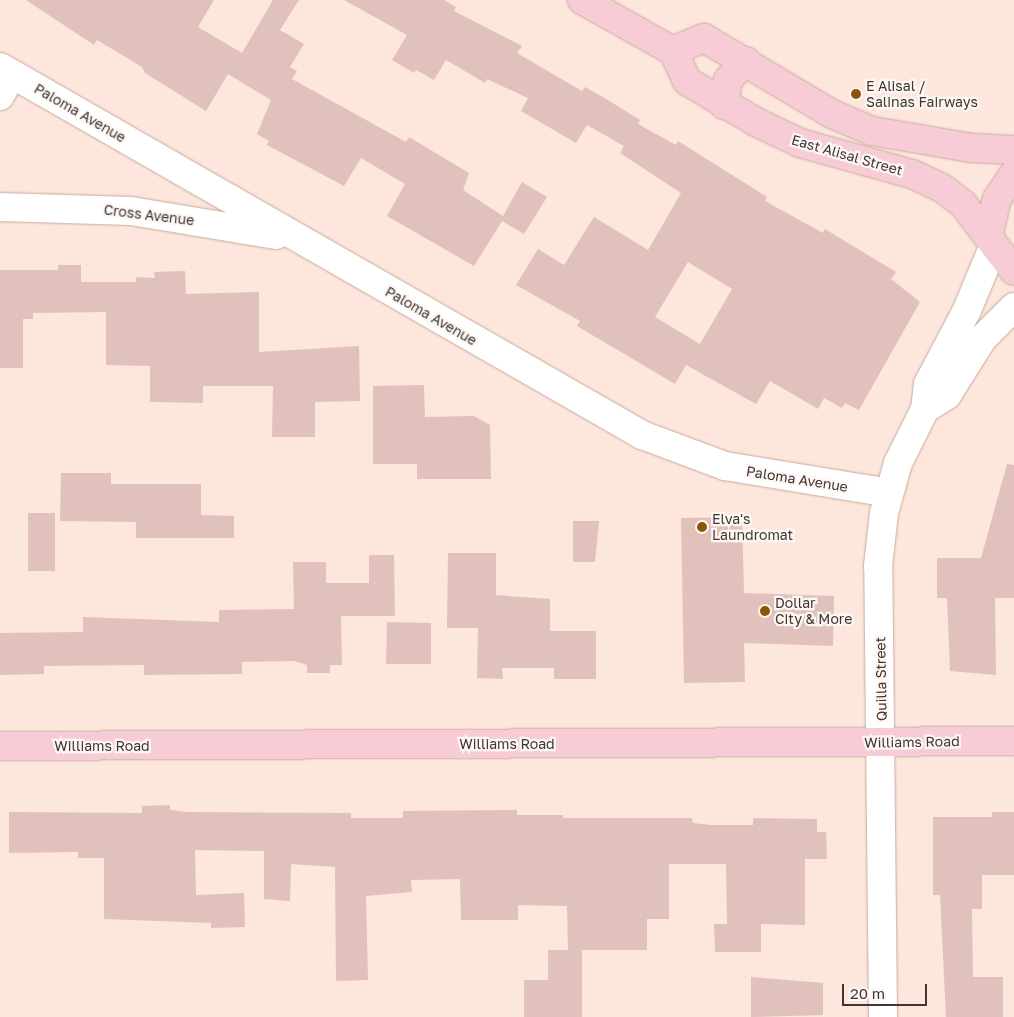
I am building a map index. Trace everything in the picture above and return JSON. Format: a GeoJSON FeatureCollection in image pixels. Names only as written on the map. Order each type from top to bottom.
{"type":"FeatureCollection","features":[{"type":"Feature","properties":{"kind":"main road"},"geometry":{"type":"LineString","coordinates":[[582,0],[673,50],[704,38],[850,124],[896,136],[1014,150]]}},
{"type":"Feature","properties":{"kind":"main road","name":"East Alisal Street"},"geometry":{"type":"LineString","coordinates":[[673,50],[687,81],[724,104],[800,142],[929,181],[963,204],[1014,270]]}},
{"type":"Feature","properties":{"kind":"main road"},"geometry":{"type":"LineString","coordinates":[[724,104],[728,80],[746,61]]}},
{"type":"Feature","properties":{"kind":"main road"},"geometry":{"type":"LineString","coordinates":[[991,241],[997,199],[1014,174]]}},
{"type":"Feature","properties":{"kind":"main road","name":"Williams Road"},"geometry":{"type":"LineString","coordinates":[[0,746],[1014,741]]}},
{"type":"Feature","properties":{"kind":"street","name":"Paloma Avenue"},"geometry":{"type":"LineString","coordinates":[[4,79],[296,239],[659,442],[725,466],[889,493]]}},
{"type":"Feature","properties":{"kind":"street","name":"Cross Avenue"},"geometry":{"type":"LineString","coordinates":[[0,207],[131,211],[296,239]]}},
{"type":"Feature","properties":{"kind":"street","name":"Quilla Street"},"geometry":{"type":"LineString","coordinates":[[883,1017],[882,743],[878,566],[889,493],[925,409],[928,384],[967,310],[991,241]]}},
{"type":"Feature","properties":{"kind":"street"},"geometry":{"type":"LineString","coordinates":[[925,409],[947,395],[983,338],[1014,307]]}},
{"type":"Feature","properties":{"kind":"building"},"geometry":{"type":"Polygon","coordinates":[[[26,0],[214,0],[198,27],[242,53],[273,0],[299,0],[280,30],[304,44],[290,67],[297,71],[292,79],[406,142],[409,137],[469,173],[463,190],[503,216],[522,182],[547,197],[524,234],[502,221],[474,266],[387,216],[405,184],[361,158],[344,186],[267,145],[269,141],[257,134],[271,100],[228,74],[206,111],[145,73],[142,67],[97,40],[94,45],[26,0]]]}},
{"type":"Feature","properties":{"kind":"building"},"geometry":{"type":"Polygon","coordinates":[[[344,0],[444,0],[456,7],[454,11],[522,46],[517,53],[582,91],[585,87],[603,97],[640,120],[638,124],[676,145],[678,141],[767,197],[765,201],[823,233],[825,229],[896,272],[891,279],[920,302],[859,410],[845,403],[842,408],[824,398],[818,409],[770,381],[756,404],[686,365],[675,384],[577,326],[580,321],[516,285],[538,249],[564,265],[594,217],[648,250],[681,193],[620,153],[624,146],[587,125],[576,143],[521,111],[528,98],[487,79],[485,83],[446,60],[434,80],[416,70],[414,73],[392,60],[407,35],[344,0]],[[688,262],[655,317],[700,344],[732,289],[688,262]]]}},
{"type":"Feature","properties":{"kind":"building"},"geometry":{"type":"Polygon","coordinates":[[[58,265],[81,265],[81,282],[136,282],[136,277],[155,278],[154,272],[185,271],[186,294],[259,292],[259,352],[359,346],[360,401],[315,402],[315,437],[272,437],[273,386],[203,386],[203,403],[150,402],[150,366],[106,365],[106,312],[33,313],[33,319],[23,319],[23,368],[0,368],[0,270],[58,270],[58,265]]]}},
{"type":"Feature","properties":{"kind":"building"},"geometry":{"type":"Polygon","coordinates":[[[424,385],[425,417],[474,416],[490,425],[491,479],[417,479],[417,464],[373,464],[373,386],[424,385]]]}},
{"type":"Feature","properties":{"kind":"building"},"geometry":{"type":"Polygon","coordinates":[[[1007,464],[1014,465],[1014,598],[995,598],[996,675],[950,671],[947,598],[937,598],[937,558],[981,558],[1007,464]]]}},
{"type":"Feature","properties":{"kind":"building"},"geometry":{"type":"Polygon","coordinates":[[[61,473],[111,473],[111,484],[201,484],[201,515],[234,516],[234,538],[136,538],[136,522],[60,521],[61,473]]]}},
{"type":"Feature","properties":{"kind":"building"},"geometry":{"type":"Polygon","coordinates":[[[28,513],[55,513],[55,571],[28,571],[28,513]]]}},
{"type":"Feature","properties":{"kind":"building"},"geometry":{"type":"Polygon","coordinates":[[[742,517],[744,593],[834,596],[833,646],[744,643],[745,682],[684,683],[681,518],[742,517]]]}},
{"type":"Feature","properties":{"kind":"building"},"geometry":{"type":"Polygon","coordinates":[[[573,521],[599,521],[595,562],[573,562],[573,521]]]}},
{"type":"Feature","properties":{"kind":"building"},"geometry":{"type":"Polygon","coordinates":[[[448,553],[496,553],[496,595],[550,599],[550,631],[596,631],[596,679],[554,679],[554,668],[502,668],[503,679],[477,678],[478,628],[447,628],[448,553]]]}},
{"type":"Feature","properties":{"kind":"building"},"geometry":{"type":"Polygon","coordinates":[[[369,555],[394,555],[395,616],[341,616],[342,665],[330,665],[330,673],[307,673],[307,665],[295,661],[242,662],[242,674],[144,675],[144,665],[44,666],[44,674],[0,675],[0,633],[83,632],[83,617],[219,622],[219,610],[294,609],[293,562],[326,562],[326,583],[369,583],[369,555]]]}},
{"type":"Feature","properties":{"kind":"building"},"geometry":{"type":"Polygon","coordinates":[[[387,622],[431,623],[431,664],[386,664],[387,622]]]}},
{"type":"Feature","properties":{"kind":"building"},"geometry":{"type":"Polygon","coordinates":[[[170,805],[170,810],[186,812],[351,813],[351,818],[403,818],[403,811],[517,810],[517,815],[563,815],[563,818],[692,818],[693,823],[710,825],[753,825],[753,818],[817,819],[817,832],[826,832],[827,859],[805,859],[805,925],[761,924],[761,952],[715,952],[714,924],[727,924],[726,864],[669,864],[669,919],[647,919],[647,950],[582,950],[582,1017],[524,1017],[524,980],[548,980],[548,950],[568,950],[567,906],[518,905],[518,920],[461,920],[460,879],[411,880],[412,892],[366,896],[368,980],[336,981],[335,867],[291,864],[290,901],[264,899],[264,851],[195,850],[196,895],[244,893],[245,927],[211,928],[211,923],[104,919],[104,858],[78,858],[78,852],[9,853],[9,812],[142,813],[142,806],[170,805]]]}},
{"type":"Feature","properties":{"kind":"building"},"geometry":{"type":"Polygon","coordinates":[[[992,812],[1014,812],[1014,875],[982,875],[982,909],[972,909],[973,977],[1003,977],[1003,1017],[946,1017],[940,895],[933,895],[933,817],[992,817],[992,812]]]}},
{"type":"Feature","properties":{"kind":"building"},"geometry":{"type":"Polygon","coordinates":[[[751,977],[823,983],[823,1015],[751,1017],[751,977]]]}},
{"type":"Feature","properties":{"kind":"place","name":"E Alisal / Salinas Fairways"},"geometry":{"type":"Point","coordinates":[856,94]}},
{"type":"Feature","properties":{"kind":"place","name":"Elva's Laundromat"},"geometry":{"type":"Point","coordinates":[702,527]}},
{"type":"Feature","properties":{"kind":"place","name":"Dollar City & More"},"geometry":{"type":"Point","coordinates":[765,611]}}]}
